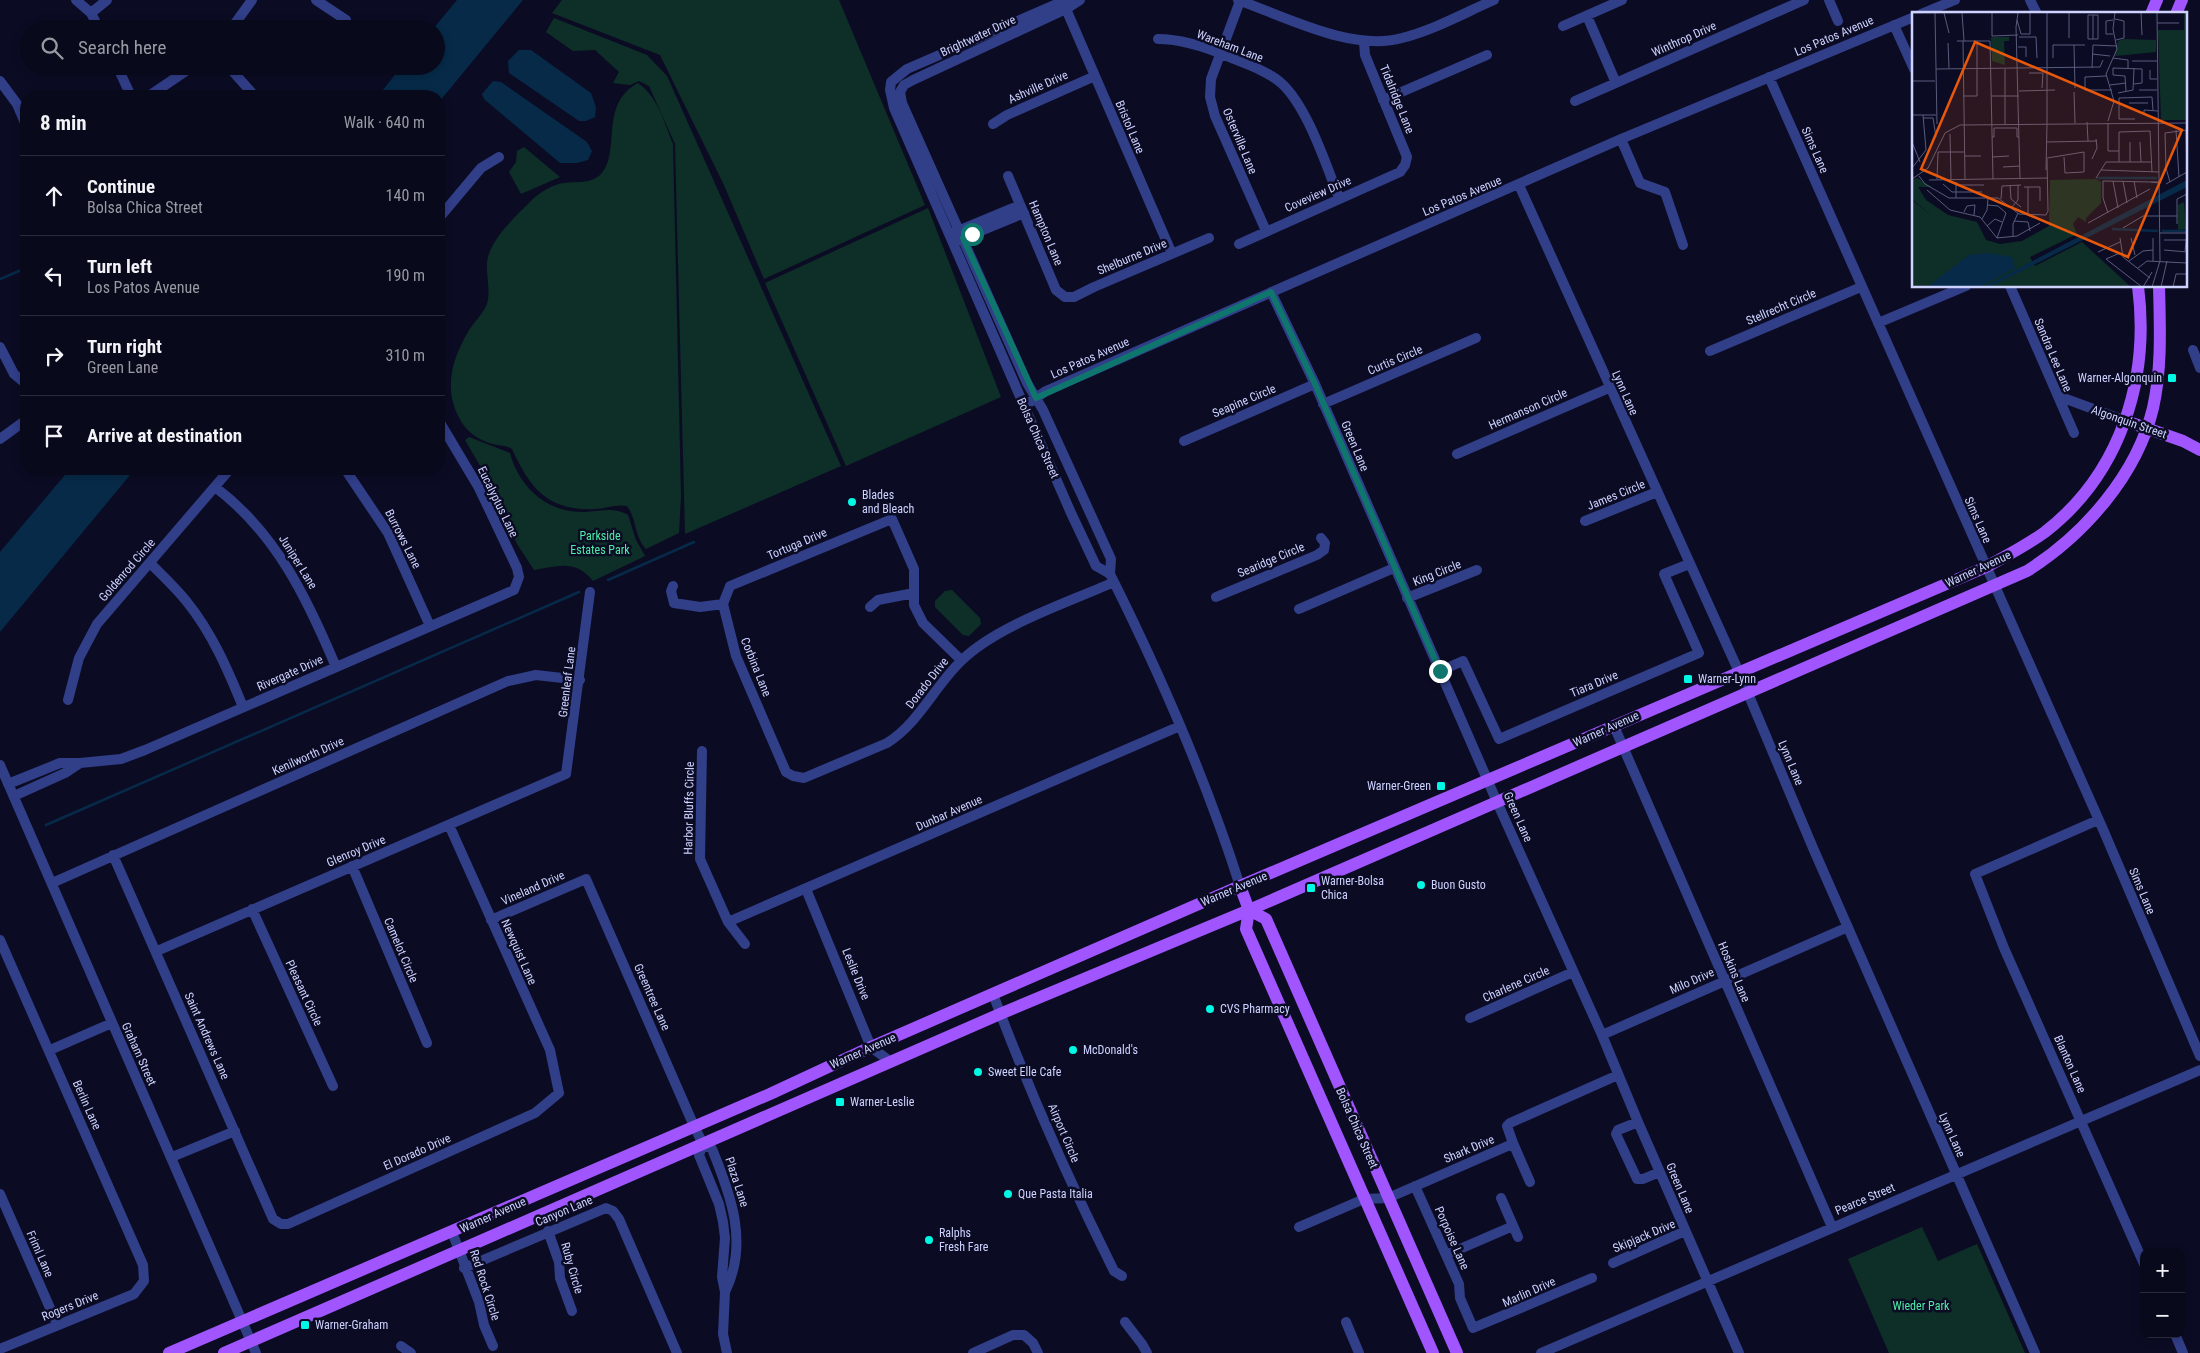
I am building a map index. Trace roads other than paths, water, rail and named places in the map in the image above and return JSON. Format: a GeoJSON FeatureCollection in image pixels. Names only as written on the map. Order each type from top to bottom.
{"type":"FeatureCollection","features":[{"type":"Feature","properties":{"kind":"main road"},"geometry":{"type":"LineString","coordinates":[[2152,12],[2157,0]]}},
{"type":"Feature","properties":{"kind":"main road"},"geometry":{"type":"LineString","coordinates":[[2177,12],[2182,0]]}},
{"type":"Feature","properties":{"kind":"main road","name":"Warner Avenue"},"geometry":{"type":"LineString","coordinates":[[169,1353],[452,1232],[1240,886],[1986,567],[2020,549],[2045,531],[2082,494],[2106,461],[2126,421],[2132,401],[2139,361],[2142,316],[2138,288]]}},
{"type":"Feature","properties":{"kind":"main road","name":"Warner Avenue"},"geometry":{"type":"LineString","coordinates":[[224,1353],[253,1347],[460,1249],[1000,1014],[1249,910],[1623,748],[1994,586],[2043,561],[2066,543],[2094,515],[2112,492],[2134,454],[2146,428],[2152,408],[2161,341],[2159,288]]}},
{"type":"Feature","properties":{"kind":"main road","name":"Algonquin Street"},"geometry":{"type":"LineString","coordinates":[[2126,421],[2183,441],[2200,450]]}},
{"type":"Feature","properties":{"kind":"main road","name":"Bolsa Chica Street"},"geometry":{"type":"LineString","coordinates":[[1240,886],[1249,910],[1246,929],[1433,1353]]}},
{"type":"Feature","properties":{"kind":"main road","name":"Bolsa Chica Street"},"geometry":{"type":"LineString","coordinates":[[1249,910],[1266,919],[1336,1082],[1457,1353]]}},
{"type":"Feature","properties":{"kind":"main road"},"geometry":{"type":"LineString","coordinates":[[1316,1090],[1336,1082]]}},
{"type":"Feature","properties":{"kind":"street"},"geometry":{"type":"LineString","coordinates":[[76,0],[91,13],[94,20]]}},
{"type":"Feature","properties":{"kind":"street"},"geometry":{"type":"LineString","coordinates":[[91,13],[107,0]]}},
{"type":"Feature","properties":{"kind":"street"},"geometry":{"type":"LineString","coordinates":[[238,20],[252,0]]}},
{"type":"Feature","properties":{"kind":"street"},"geometry":{"type":"LineString","coordinates":[[316,0],[346,20]]}},
{"type":"Feature","properties":{"kind":"street","name":"Brightwater Drive"},"geometry":{"type":"LineString","coordinates":[[898,76],[1080,0]]}},
{"type":"Feature","properties":{"kind":"street"},"geometry":{"type":"LineString","coordinates":[[1239,0],[1341,37],[1364,42],[1392,40],[1410,36],[1493,0]]}},
{"type":"Feature","properties":{"kind":"street","name":"Osterville Lane"},"geometry":{"type":"LineString","coordinates":[[1239,0],[1211,79],[1212,106],[1266,232]]}},
{"type":"Feature","properties":{"kind":"street"},"geometry":{"type":"LineString","coordinates":[[1563,26],[1622,0]]}},
{"type":"Feature","properties":{"kind":"street","name":"Winthrop Drive"},"geometry":{"type":"LineString","coordinates":[[1576,101],[1804,0]]}},
{"type":"Feature","properties":{"kind":"street"},"geometry":{"type":"LineString","coordinates":[[1829,0],[1838,21]]}},
{"type":"Feature","properties":{"kind":"street"},"geometry":{"type":"LineString","coordinates":[[1927,12],[1955,0]]}},
{"type":"Feature","properties":{"kind":"street"},"geometry":{"type":"LineString","coordinates":[[2030,0],[2036,12]]}},
{"type":"Feature","properties":{"kind":"street","name":"Brightwater Drive"},"geometry":{"type":"LineString","coordinates":[[913,80],[1066,5]]}},
{"type":"Feature","properties":{"kind":"street","name":"Bristol Lane"},"geometry":{"type":"LineString","coordinates":[[1066,5],[1172,254]]}},
{"type":"Feature","properties":{"kind":"street"},"geometry":{"type":"LineString","coordinates":[[1587,16],[1616,83]]}},
{"type":"Feature","properties":{"kind":"street","name":"Los Patos Avenue"},"geometry":{"type":"LineString","coordinates":[[1024,406],[1036,398],[1271,292],[1621,139],[1912,18]]}},
{"type":"Feature","properties":{"kind":"street"},"geometry":{"type":"LineString","coordinates":[[1894,25],[1912,65]]}},
{"type":"Feature","properties":{"kind":"street","name":"Wareham Lane"},"geometry":{"type":"LineString","coordinates":[[1158,39],[1175,39],[1220,53],[1262,71],[1279,82],[1292,94],[1302,110],[1339,198]]}},
{"type":"Feature","properties":{"kind":"street","name":"Tidalridge Lane"},"geometry":{"type":"LineString","coordinates":[[1364,42],[1365,55],[1407,157],[1405,165]]}},
{"type":"Feature","properties":{"kind":"street"},"geometry":{"type":"LineString","coordinates":[[1383,100],[1487,55]]}},
{"type":"Feature","properties":{"kind":"street"},"geometry":{"type":"LineString","coordinates":[[122,75],[128,90]]}},
{"type":"Feature","properties":{"kind":"street"},"geometry":{"type":"LineString","coordinates":[[158,90],[180,75]]}},
{"type":"Feature","properties":{"kind":"street"},"geometry":{"type":"LineString","coordinates":[[236,75],[249,90]]}},
{"type":"Feature","properties":{"kind":"street","name":"Bolsa Chica Street"},"geometry":{"type":"LineString","coordinates":[[898,76],[891,82],[890,90],[894,108],[1036,398],[1111,559],[1112,578],[1180,726],[1224,834],[1240,886]]}},
{"type":"Feature","properties":{"kind":"street","name":"Ashville Drive"},"geometry":{"type":"LineString","coordinates":[[993,124],[1006,115],[1095,76]]}},
{"type":"Feature","properties":{"kind":"street","name":"Sims Lane"},"geometry":{"type":"LineString","coordinates":[[1769,77],[2098,820],[2200,1056]]}},
{"type":"Feature","properties":{"kind":"street","name":"Bolsa Chica Street"},"geometry":{"type":"LineString","coordinates":[[913,80],[904,85],[900,92],[900,99],[1024,406],[1096,566],[1112,578]]}},
{"type":"Feature","properties":{"kind":"street"},"geometry":{"type":"LineString","coordinates":[[0,81],[20,111]]}},
{"type":"Feature","properties":{"kind":"street"},"geometry":{"type":"LineString","coordinates":[[1621,139],[1640,183],[1665,192],[1683,245]]}},
{"type":"Feature","properties":{"kind":"street"},"geometry":{"type":"LineString","coordinates":[[445,211],[481,168],[499,157]]}},
{"type":"Feature","properties":{"kind":"street","name":"Coveview Drive"},"geometry":{"type":"LineString","coordinates":[[1239,244],[1400,172],[1405,165]]}},
{"type":"Feature","properties":{"kind":"street","name":"Hampton Lane"},"geometry":{"type":"LineString","coordinates":[[1008,176],[1056,290],[1065,297]]}},
{"type":"Feature","properties":{"kind":"street","name":"Lynn Lane"},"geometry":{"type":"LineString","coordinates":[[1519,185],[1609,388],[1739,672],[1955,1174],[2035,1353]]}},
{"type":"Feature","properties":{"kind":"street"},"geometry":{"type":"LineString","coordinates":[[956,236],[1022,209]]}},
{"type":"Feature","properties":{"kind":"street","name":"Shelburne Drive"},"geometry":{"type":"LineString","coordinates":[[1065,297],[1074,297],[1209,238]]}},
{"type":"Feature","properties":{"kind":"street","name":"Stellrecht Circle"},"geometry":{"type":"LineString","coordinates":[[1710,351],[1861,287]]}},
{"type":"Feature","properties":{"kind":"street"},"geometry":{"type":"LineString","coordinates":[[1878,323],[1961,288]]}},
{"type":"Feature","properties":{"kind":"street","name":"Sandra Lee Lane"},"geometry":{"type":"LineString","coordinates":[[2011,288],[2074,433]]}},
{"type":"Feature","properties":{"kind":"street","name":"Green Lane"},"geometry":{"type":"LineString","coordinates":[[1271,292],[1315,384],[1497,802],[1602,1035],[1739,1353]]}},
{"type":"Feature","properties":{"kind":"street","name":"Curtis Circle"},"geometry":{"type":"LineString","coordinates":[[1323,404],[1476,338]]}},
{"type":"Feature","properties":{"kind":"street"},"geometry":{"type":"LineString","coordinates":[[0,347],[14,374],[20,379]]}},
{"type":"Feature","properties":{"kind":"street"},"geometry":{"type":"LineString","coordinates":[[2193,350],[2200,368]]}},
{"type":"Feature","properties":{"kind":"street","name":"Seapine Circle"},"geometry":{"type":"LineString","coordinates":[[1184,441],[1315,384]]}},
{"type":"Feature","properties":{"kind":"street","name":"Hermanson Circle"},"geometry":{"type":"LineString","coordinates":[[1457,454],[1609,388]]}},
{"type":"Feature","properties":{"kind":"street","name":"Algonquin Street"},"geometry":{"type":"LineString","coordinates":[[2058,396],[2126,421]]}},
{"type":"Feature","properties":{"kind":"street"},"geometry":{"type":"LineString","coordinates":[[0,439],[20,424]]}},
{"type":"Feature","properties":{"kind":"street","name":"Eucalyptus Lane"},"geometry":{"type":"LineString","coordinates":[[445,431],[471,472],[517,568],[519,583],[514,590],[508,593]]}},
{"type":"Feature","properties":{"kind":"street","name":"Goldenrod Circle"},"geometry":{"type":"LineString","coordinates":[[68,700],[79,658],[97,624],[225,475]]}},
{"type":"Feature","properties":{"kind":"street","name":"Burrows Lane"},"geometry":{"type":"LineString","coordinates":[[349,475],[388,533],[430,626]]}},
{"type":"Feature","properties":{"kind":"street","name":"Juniper Lane"},"geometry":{"type":"LineString","coordinates":[[215,486],[256,524],[289,568],[312,611],[336,667]]}},
{"type":"Feature","properties":{"kind":"street","name":"James Circle"},"geometry":{"type":"LineString","coordinates":[[1585,521],[1657,492]]}},
{"type":"Feature","properties":{"kind":"street","name":"Tortuga Drive"},"geometry":{"type":"LineString","coordinates":[[723,604],[730,586],[892,519],[914,569],[914,593]]}},
{"type":"Feature","properties":{"kind":"street","name":"Searidge Circle"},"geometry":{"type":"LineString","coordinates":[[1216,597],[1317,555],[1324,550],[1324,543],[1321,538]]}},
{"type":"Feature","properties":{"kind":"street"},"geometry":{"type":"LineString","coordinates":[[150,563],[178,592],[203,623],[215,644],[244,707]]}},
{"type":"Feature","properties":{"kind":"street","name":"Tiara Drive"},"geometry":{"type":"LineString","coordinates":[[1440,671],[1463,661],[1499,739],[1681,661],[1699,653],[1664,574],[1689,564]]}},
{"type":"Feature","properties":{"kind":"street"},"geometry":{"type":"LineString","coordinates":[[1299,609],[1394,568]]}},
{"type":"Feature","properties":{"kind":"street","name":"King Circle"},"geometry":{"type":"LineString","coordinates":[[1408,598],[1477,570]]}},
{"type":"Feature","properties":{"kind":"street","name":"Dorado Drive"},"geometry":{"type":"LineString","coordinates":[[786,772],[798,778],[809,777],[892,740],[911,724],[944,678],[961,660],[992,637],[1112,578]]}},
{"type":"Feature","properties":{"kind":"street"},"geometry":{"type":"LineString","coordinates":[[673,586],[671,591],[674,603],[700,607],[723,604]]}},
{"type":"Feature","properties":{"kind":"street","name":"Greenleaf Lane"},"geometry":{"type":"LineString","coordinates":[[566,774],[580,680],[590,592]]}},
{"type":"Feature","properties":{"kind":"street","name":"Rivergate Drive"},"geometry":{"type":"LineString","coordinates":[[8,784],[60,763],[102,762],[129,756],[508,593]]}},
{"type":"Feature","properties":{"kind":"street"},"geometry":{"type":"LineString","coordinates":[[870,607],[878,600],[914,593],[914,605],[923,623],[961,660]]}},
{"type":"Feature","properties":{"kind":"street","name":"Corbina Lane"},"geometry":{"type":"LineString","coordinates":[[723,604],[736,656],[786,772]]}},
{"type":"Feature","properties":{"kind":"street","name":"Kenilworth Drive"},"geometry":{"type":"LineString","coordinates":[[52,883],[508,681],[536,675],[580,680]]}},
{"type":"Feature","properties":{"kind":"street","name":"Dunbar Avenue"},"geometry":{"type":"LineString","coordinates":[[728,922],[1180,726]]}},
{"type":"Feature","properties":{"kind":"street","name":"Hoskins Lane"},"geometry":{"type":"LineString","coordinates":[[1614,726],[1832,1227]]}},
{"type":"Feature","properties":{"kind":"street","name":"Harbor Bluffs Circle"},"geometry":{"type":"LineString","coordinates":[[702,751],[700,859],[728,922],[745,944]]}},
{"type":"Feature","properties":{"kind":"street","name":"Rivergate Drive"},"geometry":{"type":"LineString","coordinates":[[14,796],[65,773],[80,763]]}},
{"type":"Feature","properties":{"kind":"street","name":"Graham Street"},"geometry":{"type":"LineString","coordinates":[[0,765],[253,1347]]}},
{"type":"Feature","properties":{"kind":"street","name":"Glenroy Drive"},"geometry":{"type":"LineString","coordinates":[[156,950],[566,774]]}},
{"type":"Feature","properties":{"kind":"street","name":"Blanton Lane"},"geometry":{"type":"LineString","coordinates":[[2098,820],[1974,874],[2008,956],[2140,1255]]}},
{"type":"Feature","properties":{"kind":"street","name":"Newquist Lane"},"geometry":{"type":"LineString","coordinates":[[449,825],[550,1050],[559,1093]]}},
{"type":"Feature","properties":{"kind":"street","name":"Saint Andrews Lane"},"geometry":{"type":"LineString","coordinates":[[114,855],[273,1219],[280,1224]]}},
{"type":"Feature","properties":{"kind":"street","name":"Camelot Circle"},"geometry":{"type":"LineString","coordinates":[[352,866],[427,1043]]}},
{"type":"Feature","properties":{"kind":"street","name":"Vineland Drive"},"geometry":{"type":"LineString","coordinates":[[491,920],[586,879]]}},
{"type":"Feature","properties":{"kind":"street","name":"Greentree Lane"},"geometry":{"type":"LineString","coordinates":[[586,879],[694,1126]]}},
{"type":"Feature","properties":{"kind":"street","name":"Leslie Drive"},"geometry":{"type":"LineString","coordinates":[[806,889],[871,1047]]}},
{"type":"Feature","properties":{"kind":"street","name":"Pleasant Circle"},"geometry":{"type":"LineString","coordinates":[[252,909],[333,1086]]}},
{"type":"Feature","properties":{"kind":"street","name":"Milo Drive"},"geometry":{"type":"LineString","coordinates":[[1602,1035],[1848,927]]}},
{"type":"Feature","properties":{"kind":"street","name":"Berlin Lane"},"geometry":{"type":"LineString","coordinates":[[0,940],[143,1265],[144,1281]]}},
{"type":"Feature","properties":{"kind":"street","name":"Charlene Circle"},"geometry":{"type":"LineString","coordinates":[[1470,1018],[1573,972]]}},
{"type":"Feature","properties":{"kind":"street","name":"Airport Circle"},"geometry":{"type":"LineString","coordinates":[[993,994],[1086,1213],[1114,1271],[1122,1276]]}},
{"type":"Feature","properties":{"kind":"street"},"geometry":{"type":"LineString","coordinates":[[50,1050],[112,1023]]}},
{"type":"Feature","properties":{"kind":"street"},"geometry":{"type":"LineString","coordinates":[[871,1047],[891,1062]]}},
{"type":"Feature","properties":{"kind":"street","name":"Pearce Street"},"geometry":{"type":"LineString","coordinates":[[1541,1353],[2200,1070]]}},
{"type":"Feature","properties":{"kind":"street","name":"Shark Drive"},"geometry":{"type":"LineString","coordinates":[[1388,1198],[1513,1142],[1507,1126],[1510,1123],[1618,1075]]}},
{"type":"Feature","properties":{"kind":"street","name":"El Dorado Drive"},"geometry":{"type":"LineString","coordinates":[[280,1224],[288,1224],[535,1113],[559,1093]]}},
{"type":"Feature","properties":{"kind":"street"},"geometry":{"type":"LineString","coordinates":[[1638,1122],[1618,1130],[1616,1134],[1637,1179],[1641,1180],[1660,1172]]}},
{"type":"Feature","properties":{"kind":"street","name":"Plaza Lane"},"geometry":{"type":"LineString","coordinates":[[694,1126],[703,1144],[712,1149],[732,1198],[736,1216],[733,1276],[725,1292]]}},
{"type":"Feature","properties":{"kind":"street"},"geometry":{"type":"LineString","coordinates":[[172,1157],[235,1131]]}},
{"type":"Feature","properties":{"kind":"street"},"geometry":{"type":"LineString","coordinates":[[1513,1142],[1530,1182]]}},
{"type":"Feature","properties":{"kind":"street","name":"Plaza Lane"},"geometry":{"type":"LineString","coordinates":[[703,1144],[699,1156],[719,1204],[725,1238],[722,1277],[725,1292],[724,1334],[727,1353]]}},
{"type":"Feature","properties":{"kind":"street","name":"Porpoise Lane"},"geometry":{"type":"LineString","coordinates":[[1416,1186],[1459,1284],[1460,1298],[1475,1329]]}},
{"type":"Feature","properties":{"kind":"street","name":"Friml Lane"},"geometry":{"type":"LineString","coordinates":[[0,1194],[57,1324]]}},
{"type":"Feature","properties":{"kind":"street"},"geometry":{"type":"LineString","coordinates":[[1299,1227],[1364,1199],[1388,1198]]}},
{"type":"Feature","properties":{"kind":"street"},"geometry":{"type":"LineString","coordinates":[[1501,1198],[1518,1238]]}},
{"type":"Feature","properties":{"kind":"street","name":"Canyon Lane"},"geometry":{"type":"LineString","coordinates":[[464,1268],[597,1210],[606,1208],[613,1211],[619,1219],[677,1353]]}},
{"type":"Feature","properties":{"kind":"street"},"geometry":{"type":"LineString","coordinates":[[1446,1255],[1513,1226]]}},
{"type":"Feature","properties":{"kind":"street","name":"Ruby Circle"},"geometry":{"type":"LineString","coordinates":[[548,1231],[559,1262],[560,1278],[572,1311]]}},
{"type":"Feature","properties":{"kind":"street","name":"Skipjack Drive"},"geometry":{"type":"LineString","coordinates":[[1613,1263],[1686,1231]]}},
{"type":"Feature","properties":{"kind":"street","name":"Red Rock Circle"},"geometry":{"type":"LineString","coordinates":[[452,1232],[460,1249],[464,1268],[480,1302],[484,1325],[493,1346]]}},
{"type":"Feature","properties":{"kind":"street","name":"Marlin Drive"},"geometry":{"type":"LineString","coordinates":[[1475,1329],[1592,1278]]}},
{"type":"Feature","properties":{"kind":"street","name":"Rogers Drive"},"geometry":{"type":"LineString","coordinates":[[0,1349],[134,1294],[144,1281]]}},
{"type":"Feature","properties":{"kind":"street"},"geometry":{"type":"LineString","coordinates":[[1125,1322],[1142,1344],[1146,1353]]}},
{"type":"Feature","properties":{"kind":"street"},"geometry":{"type":"LineString","coordinates":[[1346,1322],[1359,1353]]}},
{"type":"Feature","properties":{"kind":"street"},"geometry":{"type":"LineString","coordinates":[[973,1353],[1012,1335],[1024,1335],[1033,1343],[1038,1353]]}},
{"type":"Feature","properties":{"kind":"street"},"geometry":{"type":"LineString","coordinates":[[2177,1338],[2183,1353]]}},
{"type":"Feature","properties":{"kind":"street"},"geometry":{"type":"LineString","coordinates":[[401,1346],[411,1353]]}},
{"type":"Feature","properties":{"kind":"water"},"geometry":{"type":"Polygon","coordinates":[[[457,0],[523,0],[445,95],[445,90],[383,90],[395,75],[445,75],[445,20],[440,20],[457,0]]]}},
{"type":"Feature","properties":{"kind":"water"},"geometry":{"type":"Polygon","coordinates":[[[519,50],[531,50],[591,93],[596,107],[595,117],[586,121],[579,121],[509,73],[508,61],[519,50]]]}},
{"type":"Feature","properties":{"kind":"water"},"geometry":{"type":"Polygon","coordinates":[[[493,81],[501,82],[587,142],[592,151],[588,160],[577,163],[560,163],[484,99],[482,94],[493,81]]]}},
{"type":"Feature","properties":{"kind":"water"},"geometry":{"type":"Polygon","coordinates":[[[65,475],[130,475],[0,632],[0,552],[65,475]]]}},
{"type":"Feature","properties":{"kind":"waterway"},"geometry":{"type":"LineString","coordinates":[[0,279],[20,271]]}},
{"type":"Feature","properties":{"kind":"waterway"},"geometry":{"type":"LineString","coordinates":[[608,580],[694,542]]}},
{"type":"Feature","properties":{"kind":"waterway"},"geometry":{"type":"LineString","coordinates":[[46,825],[579,592]]}},
{"type":"Feature","properties":{"kind":"place","name":"Warner-Algonquin"},"geometry":{"type":"Point","coordinates":[2172,378]}},
{"type":"Feature","properties":{"kind":"place","name":"Blades and Bleach"},"geometry":{"type":"Point","coordinates":[852,502]}},
{"type":"Feature","properties":{"kind":"place","name":"Warner-Lynn"},"geometry":{"type":"Point","coordinates":[1688,679]}},
{"type":"Feature","properties":{"kind":"place","name":"Warner-Green"},"geometry":{"type":"Point","coordinates":[1441,786]}},
{"type":"Feature","properties":{"kind":"place","name":"Buon Gusto"},"geometry":{"type":"Point","coordinates":[1421,885]}},
{"type":"Feature","properties":{"kind":"place","name":"Warner-Bolsa Chica"},"geometry":{"type":"Point","coordinates":[1311,888]}},
{"type":"Feature","properties":{"kind":"place","name":"CVS Pharmacy"},"geometry":{"type":"Point","coordinates":[1210,1009]}},
{"type":"Feature","properties":{"kind":"place","name":"McDonald's"},"geometry":{"type":"Point","coordinates":[1073,1050]}},
{"type":"Feature","properties":{"kind":"place","name":"Sweet Elle Cafe"},"geometry":{"type":"Point","coordinates":[978,1072]}},
{"type":"Feature","properties":{"kind":"place","name":"Warner-Leslie"},"geometry":{"type":"Point","coordinates":[840,1102]}},
{"type":"Feature","properties":{"kind":"place","name":"Que Pasta Italia"},"geometry":{"type":"Point","coordinates":[1008,1194]}},
{"type":"Feature","properties":{"kind":"place","name":"Ralphs Fresh Fare"},"geometry":{"type":"Point","coordinates":[929,1240]}},
{"type":"Feature","properties":{"kind":"place","name":"Warner-Graham"},"geometry":{"type":"Point","coordinates":[305,1325]}},
{"type":"Feature","properties":{"kind":"park label","name":"Parkside Estates Park"},"geometry":{"type":"Point","coordinates":[600,543]}},
{"type":"Feature","properties":{"kind":"park label","name":"Wieder Park"},"geometry":{"type":"Point","coordinates":[1921,1306]}}]}
